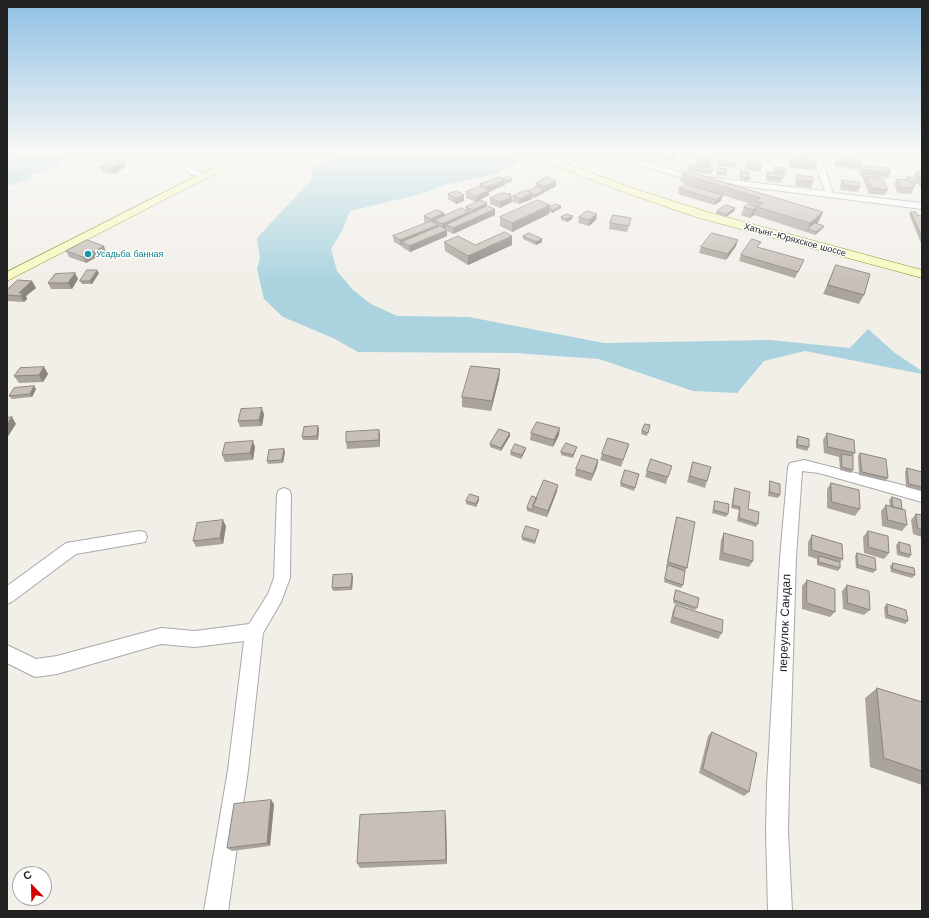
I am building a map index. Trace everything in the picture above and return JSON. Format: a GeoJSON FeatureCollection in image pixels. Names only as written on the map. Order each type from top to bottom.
{"type":"FeatureCollection","features":[{"type":"Feature","properties":{"kind":"main road"},"geometry":{"type":"LineString","coordinates":[[7,277],[165,197]]}},
{"type":"Feature","properties":{"kind":"main road","name":"Хатынг-Юряхское шоссе"},"geometry":{"type":"LineString","coordinates":[[646,197],[700,214],[922,274]]}},
{"type":"Feature","properties":{"kind":"street"},"geometry":{"type":"LineString","coordinates":[[845,197],[922,206]]}},
{"type":"Feature","properties":{"kind":"street","name":"переулок Сандал"},"geometry":{"type":"LineString","coordinates":[[780,911],[777,831],[778,785],[788,558],[795,467],[804,465],[819,468],[922,496]]}},
{"type":"Feature","properties":{"kind":"street"},"geometry":{"type":"LineString","coordinates":[[216,911],[238,770],[254,631],[275,597],[282,578],[284,494]]}},
{"type":"Feature","properties":{"kind":"street"},"geometry":{"type":"LineString","coordinates":[[7,596],[72,548],[139,537]]}},
{"type":"Feature","properties":{"kind":"street"},"geometry":{"type":"LineString","coordinates":[[7,654],[35,668],[58,665],[161,636],[195,639],[254,631]]}},
{"type":"Feature","properties":{"kind":"water"},"geometry":{"type":"Polygon","coordinates":[[[295,197],[409,197],[350,211],[342,231],[331,249],[337,271],[353,290],[371,304],[397,316],[469,317],[604,343],[770,340],[850,348],[868,329],[895,353],[922,371],[922,374],[805,351],[764,361],[737,393],[693,391],[599,359],[515,353],[358,352],[333,338],[283,317],[264,299],[257,269],[260,258],[257,238],[295,197]]]}},
{"type":"Feature","properties":{"kind":"building"},"geometry":{"type":"Polygon","coordinates":[[[493,197],[512,197],[500,202],[490,198],[493,197]]]}},
{"type":"Feature","properties":{"kind":"building"},"geometry":{"type":"Polygon","coordinates":[[[515,197],[524,197],[520,199],[515,197]]]}},
{"type":"Feature","properties":{"kind":"building"},"geometry":{"type":"Polygon","coordinates":[[[706,197],[720,197],[716,200],[706,197]]]}},
{"type":"Feature","properties":{"kind":"building"},"geometry":{"type":"Polygon","coordinates":[[[756,197],[773,197],[823,212],[810,223],[757,207],[762,203],[756,201],[760,198],[756,197]]]}},
{"type":"Feature","properties":{"kind":"building"},"geometry":{"type":"Polygon","coordinates":[[[480,200],[487,203],[473,210],[466,207],[480,200]]]}},
{"type":"Feature","properties":{"kind":"building"},"geometry":{"type":"Polygon","coordinates":[[[538,200],[550,205],[512,223],[500,217],[538,200]]]}},
{"type":"Feature","properties":{"kind":"building"},"geometry":{"type":"Polygon","coordinates":[[[556,204],[561,206],[552,210],[550,209],[550,207],[556,204]]]}},
{"type":"Feature","properties":{"kind":"building"},"geometry":{"type":"Polygon","coordinates":[[[749,204],[757,207],[753,210],[744,207],[749,204]]]}},
{"type":"Feature","properties":{"kind":"building"},"geometry":{"type":"Polygon","coordinates":[[[726,205],[735,208],[726,215],[717,211],[726,205]]]}},
{"type":"Feature","properties":{"kind":"building"},"geometry":{"type":"Polygon","coordinates":[[[487,206],[495,209],[453,228],[446,225],[487,206]]]}},
{"type":"Feature","properties":{"kind":"building"},"geometry":{"type":"Polygon","coordinates":[[[462,208],[469,212],[442,224],[435,220],[462,208]]]}},
{"type":"Feature","properties":{"kind":"building"},"geometry":{"type":"Polygon","coordinates":[[[437,210],[444,213],[431,219],[424,216],[437,210]]]}},
{"type":"Feature","properties":{"kind":"building"},"geometry":{"type":"Polygon","coordinates":[[[587,211],[597,214],[589,220],[579,217],[587,211]]]}},
{"type":"Feature","properties":{"kind":"building"},"geometry":{"type":"Polygon","coordinates":[[[911,212],[916,212],[917,215],[922,216],[922,237],[911,212]]]}},
{"type":"Feature","properties":{"kind":"building"},"geometry":{"type":"Polygon","coordinates":[[[567,214],[573,216],[567,219],[561,217],[567,214]]]}},
{"type":"Feature","properties":{"kind":"building"},"geometry":{"type":"Polygon","coordinates":[[[613,215],[631,218],[629,226],[610,223],[613,215]]]}},
{"type":"Feature","properties":{"kind":"building"},"geometry":{"type":"Polygon","coordinates":[[[431,221],[438,225],[400,240],[393,236],[431,221]]]}},
{"type":"Feature","properties":{"kind":"building"},"geometry":{"type":"Polygon","coordinates":[[[815,223],[824,226],[816,232],[808,229],[815,223]]]}},
{"type":"Feature","properties":{"kind":"building"},"geometry":{"type":"Polygon","coordinates":[[[440,226],[447,230],[409,246],[402,242],[440,226]]]}},
{"type":"Feature","properties":{"kind":"building"},"geometry":{"type":"Polygon","coordinates":[[[505,232],[512,236],[468,256],[444,242],[458,236],[475,245],[505,232]]]}},
{"type":"Feature","properties":{"kind":"building"},"geometry":{"type":"Polygon","coordinates":[[[529,233],[542,239],[536,242],[523,236],[529,233]]]}},
{"type":"Feature","properties":{"kind":"building"},"geometry":{"type":"Polygon","coordinates":[[[712,233],[738,240],[728,254],[701,247],[712,233]]]}},
{"type":"Feature","properties":{"kind":"building"},"geometry":{"type":"Polygon","coordinates":[[[752,239],[761,242],[757,247],[804,260],[798,272],[741,255],[752,239]]]}},
{"type":"Feature","properties":{"kind":"building"},"geometry":{"type":"Polygon","coordinates":[[[87,240],[104,246],[83,257],[66,251],[87,240]]]}},
{"type":"Feature","properties":{"kind":"building"},"geometry":{"type":"Polygon","coordinates":[[[836,265],[870,274],[864,295],[828,285],[836,265]]]}},
{"type":"Feature","properties":{"kind":"building"},"geometry":{"type":"Polygon","coordinates":[[[87,270],[97,270],[90,281],[80,281],[87,270]]]}},
{"type":"Feature","properties":{"kind":"building"},"geometry":{"type":"Polygon","coordinates":[[[75,273],[68,283],[48,283],[55,274],[75,273]]]}},
{"type":"Feature","properties":{"kind":"building"},"geometry":{"type":"Polygon","coordinates":[[[18,280],[32,281],[19,293],[24,293],[20,296],[7,295],[7,290],[18,280]]]}},
{"type":"Feature","properties":{"kind":"building"},"geometry":{"type":"Polygon","coordinates":[[[471,366],[500,369],[492,401],[462,397],[471,366]]]}},
{"type":"Feature","properties":{"kind":"building"},"geometry":{"type":"Polygon","coordinates":[[[44,367],[39,375],[14,376],[20,368],[44,367]]]}},
{"type":"Feature","properties":{"kind":"building"},"geometry":{"type":"Polygon","coordinates":[[[34,386],[30,394],[9,396],[14,388],[34,386]]]}},
{"type":"Feature","properties":{"kind":"building"},"geometry":{"type":"Polygon","coordinates":[[[262,408],[259,420],[238,421],[241,409],[262,408]]]}},
{"type":"Feature","properties":{"kind":"building"},"geometry":{"type":"Polygon","coordinates":[[[12,417],[7,424],[7,418],[12,417]]]}},
{"type":"Feature","properties":{"kind":"building"},"geometry":{"type":"Polygon","coordinates":[[[537,422],[560,428],[554,440],[531,433],[537,422]]]}},
{"type":"Feature","properties":{"kind":"building"},"geometry":{"type":"Polygon","coordinates":[[[645,424],[650,425],[648,433],[642,431],[645,424]]]}},
{"type":"Feature","properties":{"kind":"building"},"geometry":{"type":"Polygon","coordinates":[[[318,426],[317,436],[302,437],[304,427],[318,426]]]}},
{"type":"Feature","properties":{"kind":"building"},"geometry":{"type":"Polygon","coordinates":[[[499,429],[510,433],[501,448],[490,444],[499,429]]]}},
{"type":"Feature","properties":{"kind":"building"},"geometry":{"type":"Polygon","coordinates":[[[379,430],[379,440],[346,442],[346,432],[379,430]]]}},
{"type":"Feature","properties":{"kind":"building"},"geometry":{"type":"Polygon","coordinates":[[[827,433],[854,440],[855,453],[828,447],[827,433]]]}},
{"type":"Feature","properties":{"kind":"building"},"geometry":{"type":"Polygon","coordinates":[[[798,436],[809,439],[809,447],[798,445],[798,436]]]}},
{"type":"Feature","properties":{"kind":"building"},"geometry":{"type":"Polygon","coordinates":[[[608,438],[629,444],[623,460],[602,454],[608,438]]]}},
{"type":"Feature","properties":{"kind":"building"},"geometry":{"type":"Polygon","coordinates":[[[253,441],[250,453],[222,455],[225,443],[253,441]]]}},
{"type":"Feature","properties":{"kind":"building"},"geometry":{"type":"Polygon","coordinates":[[[566,443],[577,447],[573,455],[561,452],[566,443]]]}},
{"type":"Feature","properties":{"kind":"building"},"geometry":{"type":"Polygon","coordinates":[[[515,444],[526,448],[522,455],[511,452],[515,444]]]}},
{"type":"Feature","properties":{"kind":"building"},"geometry":{"type":"Polygon","coordinates":[[[284,449],[282,460],[267,461],[269,450],[284,449]]]}},
{"type":"Feature","properties":{"kind":"building"},"geometry":{"type":"Polygon","coordinates":[[[860,453],[886,459],[888,478],[862,472],[860,453]]]}},
{"type":"Feature","properties":{"kind":"building"},"geometry":{"type":"Polygon","coordinates":[[[842,454],[853,456],[853,470],[842,467],[842,454]]]}},
{"type":"Feature","properties":{"kind":"building"},"geometry":{"type":"Polygon","coordinates":[[[582,455],[598,460],[593,474],[576,469],[582,455]]]}},
{"type":"Feature","properties":{"kind":"building"},"geometry":{"type":"Polygon","coordinates":[[[651,459],[672,466],[668,477],[647,471],[651,459]]]}},
{"type":"Feature","properties":{"kind":"building"},"geometry":{"type":"Polygon","coordinates":[[[693,462],[711,467],[707,481],[690,476],[693,462]]]}},
{"type":"Feature","properties":{"kind":"building"},"geometry":{"type":"Polygon","coordinates":[[[907,468],[922,472],[922,487],[909,484],[907,468]]]}},
{"type":"Feature","properties":{"kind":"building"},"geometry":{"type":"Polygon","coordinates":[[[625,470],[639,474],[635,488],[621,483],[625,470]]]}},
{"type":"Feature","properties":{"kind":"building"},"geometry":{"type":"Polygon","coordinates":[[[544,480],[558,485],[548,511],[533,506],[544,480]]]}},
{"type":"Feature","properties":{"kind":"building"},"geometry":{"type":"Polygon","coordinates":[[[770,481],[780,484],[780,495],[770,492],[770,481]]]}},
{"type":"Feature","properties":{"kind":"building"},"geometry":{"type":"Polygon","coordinates":[[[831,483],[859,490],[860,509],[832,502],[831,483]]]}},
{"type":"Feature","properties":{"kind":"building"},"geometry":{"type":"Polygon","coordinates":[[[735,488],[750,492],[748,509],[759,512],[758,524],[739,518],[740,507],[733,505],[735,488]]]}},
{"type":"Feature","properties":{"kind":"building"},"geometry":{"type":"Polygon","coordinates":[[[470,494],[479,497],[476,504],[466,501],[470,494]]]}},
{"type":"Feature","properties":{"kind":"building"},"geometry":{"type":"Polygon","coordinates":[[[532,496],[537,498],[533,506],[533,510],[527,508],[532,496]]]}},
{"type":"Feature","properties":{"kind":"building"},"geometry":{"type":"Polygon","coordinates":[[[892,497],[901,500],[902,509],[893,507],[892,497]]]}},
{"type":"Feature","properties":{"kind":"building"},"geometry":{"type":"Polygon","coordinates":[[[715,501],[729,504],[728,514],[714,510],[715,501]]]}},
{"type":"Feature","properties":{"kind":"building"},"geometry":{"type":"Polygon","coordinates":[[[886,505],[905,510],[907,525],[888,520],[886,505]]]}},
{"type":"Feature","properties":{"kind":"building"},"geometry":{"type":"Polygon","coordinates":[[[916,514],[922,515],[922,529],[918,528],[916,514]]]}},
{"type":"Feature","properties":{"kind":"building"},"geometry":{"type":"Polygon","coordinates":[[[677,517],[695,522],[687,568],[668,562],[677,517]]]}},
{"type":"Feature","properties":{"kind":"building"},"geometry":{"type":"Polygon","coordinates":[[[223,520],[220,538],[193,541],[197,523],[223,520]]]}},
{"type":"Feature","properties":{"kind":"building"},"geometry":{"type":"Polygon","coordinates":[[[526,526],[539,530],[535,541],[522,537],[526,526]]]}},
{"type":"Feature","properties":{"kind":"building"},"geometry":{"type":"Polygon","coordinates":[[[868,531],[888,536],[889,553],[869,547],[868,531]]]}},
{"type":"Feature","properties":{"kind":"building"},"geometry":{"type":"Polygon","coordinates":[[[724,533],[753,541],[753,561],[723,553],[724,533]]]}},
{"type":"Feature","properties":{"kind":"building"},"geometry":{"type":"Polygon","coordinates":[[[812,535],[842,544],[843,559],[812,550],[812,535]]]}},
{"type":"Feature","properties":{"kind":"building"},"geometry":{"type":"Polygon","coordinates":[[[899,542],[910,545],[911,555],[900,552],[899,542]]]}},
{"type":"Feature","properties":{"kind":"building"},"geometry":{"type":"Polygon","coordinates":[[[857,553],[875,558],[876,570],[858,565],[857,553]]]}},
{"type":"Feature","properties":{"kind":"building"},"geometry":{"type":"Polygon","coordinates":[[[819,556],[840,562],[840,568],[819,562],[819,556]]]}},
{"type":"Feature","properties":{"kind":"building"},"geometry":{"type":"Polygon","coordinates":[[[893,563],[914,568],[915,575],[893,569],[893,563]]]}},
{"type":"Feature","properties":{"kind":"building"},"geometry":{"type":"Polygon","coordinates":[[[668,565],[685,571],[683,585],[665,579],[668,565]]]}},
{"type":"Feature","properties":{"kind":"building"},"geometry":{"type":"Polygon","coordinates":[[[352,574],[351,587],[332,588],[333,575],[352,574]]]}},
{"type":"Feature","properties":{"kind":"building"},"geometry":{"type":"Polygon","coordinates":[[[807,580],[835,589],[835,612],[807,603],[807,580]]]}},
{"type":"Feature","properties":{"kind":"building"},"geometry":{"type":"Polygon","coordinates":[[[847,585],[869,591],[870,610],[848,603],[847,585]]]}},
{"type":"Feature","properties":{"kind":"building"},"geometry":{"type":"Polygon","coordinates":[[[676,590],[699,598],[697,608],[674,600],[676,590]]]}},
{"type":"Feature","properties":{"kind":"building"},"geometry":{"type":"Polygon","coordinates":[[[887,604],[906,610],[908,621],[888,615],[887,604]]]}},
{"type":"Feature","properties":{"kind":"building"},"geometry":{"type":"Polygon","coordinates":[[[676,605],[723,620],[722,633],[673,617],[676,605]]]}},
{"type":"Feature","properties":{"kind":"building"},"geometry":{"type":"Polygon","coordinates":[[[877,688],[922,702],[922,771],[884,758],[877,688]]]}},
{"type":"Feature","properties":{"kind":"building"},"geometry":{"type":"Polygon","coordinates":[[[712,732],[757,753],[749,792],[703,769],[712,732]]]}},
{"type":"Feature","properties":{"kind":"building"},"geometry":{"type":"Polygon","coordinates":[[[271,800],[267,843],[227,848],[234,804],[271,800]]]}},
{"type":"Feature","properties":{"kind":"building"},"geometry":{"type":"Polygon","coordinates":[[[445,811],[446,860],[357,863],[360,815],[445,811]]]}},
{"type":"Feature","properties":{"kind":"place","name":"Усадьба банная"},"geometry":{"type":"Point","coordinates":[88,254]}}]}
